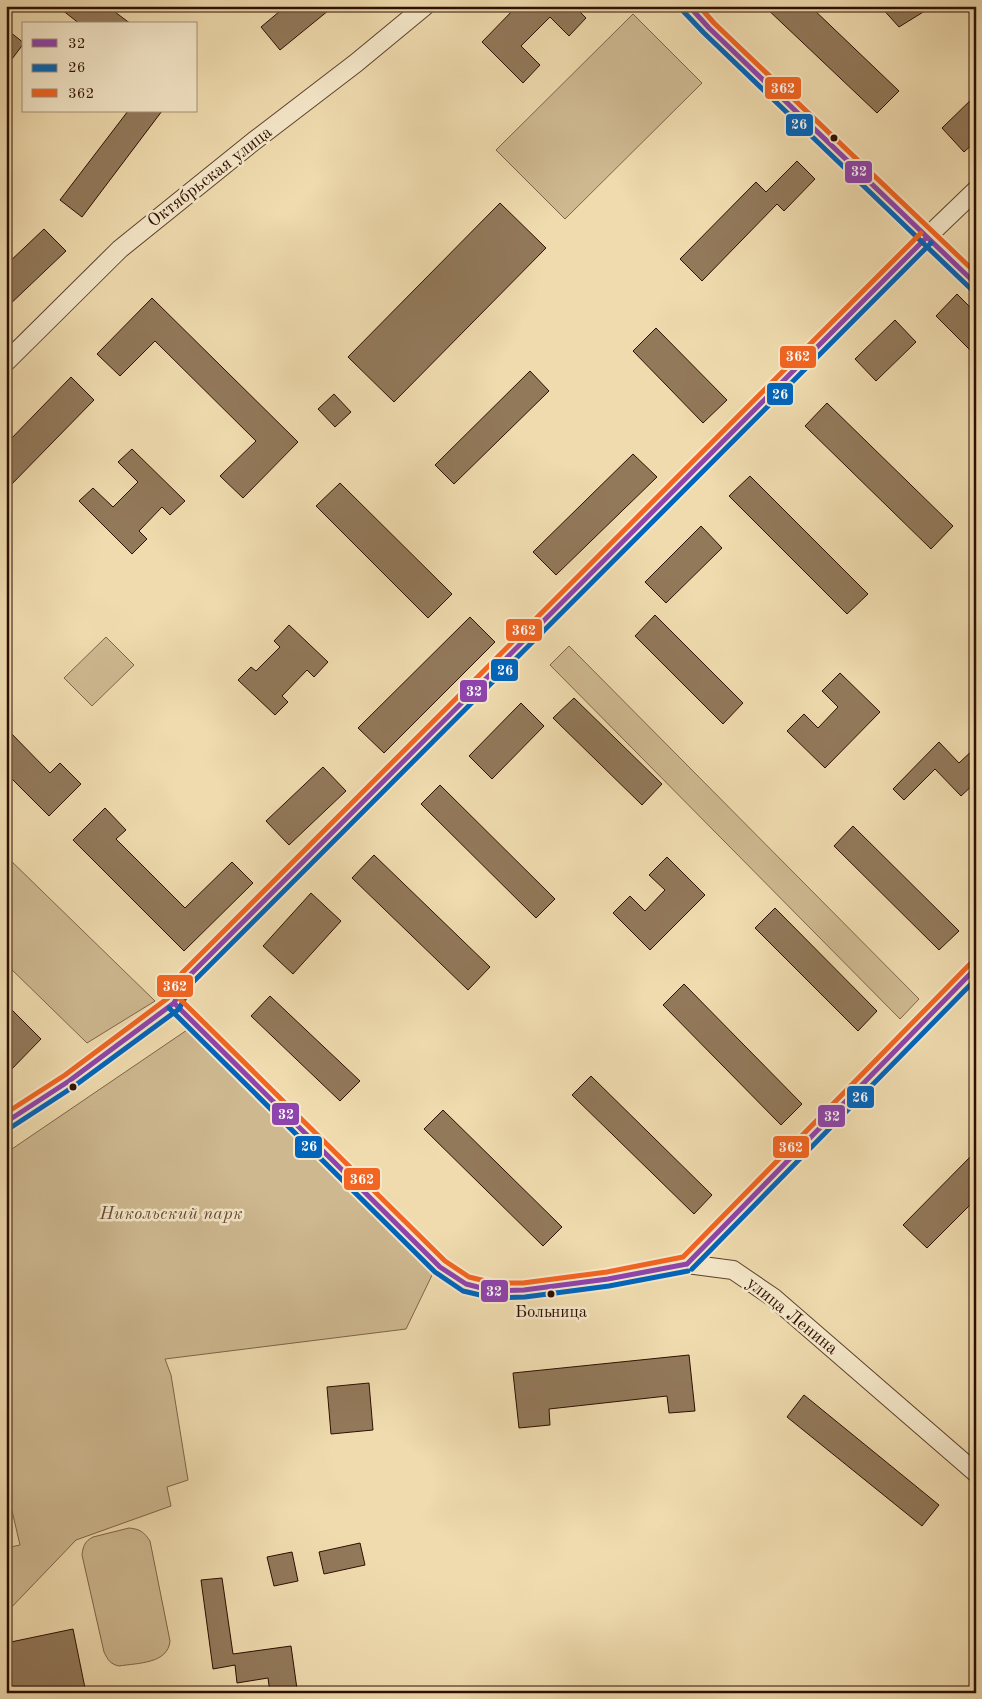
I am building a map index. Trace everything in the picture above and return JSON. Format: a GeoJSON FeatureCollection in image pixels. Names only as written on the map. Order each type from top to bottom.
{"type":"FeatureCollection","features":[{"type":"Feature","properties":{"kind":"street","name":"Октябрьская улица"},"geometry":{"type":"LineString","coordinates":[[6,362],[120,249],[254,141],[356,63],[425,6]]}},
{"type":"Feature","properties":{"kind":"street"},"geometry":{"type":"LineString","coordinates":[[688,6],[708,28],[976,284]]}},
{"type":"Feature","properties":{"kind":"street"},"geometry":{"type":"LineString","coordinates":[[6,1122],[77,1076],[174,1003],[187,978],[976,190]]}},
{"type":"Feature","properties":{"kind":"street"},"geometry":{"type":"LineString","coordinates":[[687,1264],[976,968]]}},
{"type":"Feature","properties":{"kind":"street","name":"улица Ленина"},"geometry":{"type":"LineString","coordinates":[[174,1003],[392,1221],[440,1266],[466,1284],[493,1291],[524,1290],[687,1264],[733,1270],[774,1298],[976,1472]]}},
{"type":"Feature","properties":{"kind":"green space"},"geometry":{"type":"Polygon","coordinates":[[[633,14],[702,83],[565,219],[496,150],[633,14]]]}},
{"type":"Feature","properties":{"kind":"green space"},"geometry":{"type":"Polygon","coordinates":[[[106,637],[134,665],[92,706],[64,678],[106,637]]]}},
{"type":"Feature","properties":{"kind":"green space"},"geometry":{"type":"Polygon","coordinates":[[[569,646],[919,999],[900,1019],[550,665],[569,646]]]}},
{"type":"Feature","properties":{"kind":"green space"},"geometry":{"type":"Polygon","coordinates":[[[6,856],[155,1001],[87,1043],[6,964],[6,856]]]}},
{"type":"Feature","properties":{"kind":"green space","name":"Никольский парк"},"geometry":{"type":"Polygon","coordinates":[[[187,1030],[435,1269],[406,1329],[165,1359],[171,1375],[188,1480],[167,1487],[171,1506],[76,1540],[6,1613],[6,1548],[20,1545],[6,1485],[6,1153],[187,1030]]]}},
{"type":"Feature","properties":{"kind":"green space"},"geometry":{"type":"Polygon","coordinates":[[[129,1528],[141,1531],[150,1541],[170,1641],[168,1649],[158,1658],[143,1663],[119,1666],[113,1664],[104,1652],[82,1555],[85,1544],[93,1537],[129,1528]]]}},
{"type":"Feature","properties":{"kind":"building"},"geometry":{"type":"Polygon","coordinates":[[[57,6],[107,6],[128,22],[77,22],[57,6]]]}},
{"type":"Feature","properties":{"kind":"building"},"geometry":{"type":"Polygon","coordinates":[[[286,6],[334,6],[280,50],[261,27],[286,6]]]}},
{"type":"Feature","properties":{"kind":"building"},"geometry":{"type":"Polygon","coordinates":[[[517,6],[574,6],[586,18],[569,36],[550,17],[521,46],[540,65],[523,83],[482,42],[517,6]]]}},
{"type":"Feature","properties":{"kind":"building"},"geometry":{"type":"Polygon","coordinates":[[[764,6],[810,6],[899,91],[877,113],[764,6]]]}},
{"type":"Feature","properties":{"kind":"building"},"geometry":{"type":"Polygon","coordinates":[[[880,6],[933,6],[899,27],[880,6]]]}},
{"type":"Feature","properties":{"kind":"building"},"geometry":{"type":"Polygon","coordinates":[[[6,29],[22,41],[22,46],[6,67],[6,29]]]}},
{"type":"Feature","properties":{"kind":"building"},"geometry":{"type":"Polygon","coordinates":[[[976,95],[976,141],[964,152],[942,128],[976,95]]]}},
{"type":"Feature","properties":{"kind":"building"},"geometry":{"type":"Polygon","coordinates":[[[127,112],[161,112],[82,217],[60,200],[127,112]]]}},
{"type":"Feature","properties":{"kind":"building"},"geometry":{"type":"Polygon","coordinates":[[[797,161],[815,179],[784,211],[777,204],[702,281],[680,259],[756,182],[766,192],[797,161]]]}},
{"type":"Feature","properties":{"kind":"building"},"geometry":{"type":"Polygon","coordinates":[[[500,203],[546,248],[394,402],[348,357],[500,203]]]}},
{"type":"Feature","properties":{"kind":"building"},"geometry":{"type":"Polygon","coordinates":[[[44,229],[66,251],[6,308],[6,265],[44,229]]]}},
{"type":"Feature","properties":{"kind":"building"},"geometry":{"type":"Polygon","coordinates":[[[957,294],[976,313],[976,356],[936,316],[957,294]]]}},
{"type":"Feature","properties":{"kind":"building"},"geometry":{"type":"Polygon","coordinates":[[[152,298],[298,442],[243,498],[220,476],[256,441],[155,341],[120,376],[97,354],[152,298]]]}},
{"type":"Feature","properties":{"kind":"building"},"geometry":{"type":"Polygon","coordinates":[[[895,320],[916,342],[876,381],[855,359],[895,320]]]}},
{"type":"Feature","properties":{"kind":"building"},"geometry":{"type":"Polygon","coordinates":[[[656,328],[727,400],[703,423],[633,351],[656,328]]]}},
{"type":"Feature","properties":{"kind":"building"},"geometry":{"type":"Polygon","coordinates":[[[530,371],[549,391],[454,484],[435,465],[530,371]]]}},
{"type":"Feature","properties":{"kind":"building"},"geometry":{"type":"Polygon","coordinates":[[[71,377],[94,400],[6,490],[6,444],[71,377]]]}},
{"type":"Feature","properties":{"kind":"building"},"geometry":{"type":"Polygon","coordinates":[[[334,394],[351,412],[335,427],[318,409],[334,394]]]}},
{"type":"Feature","properties":{"kind":"building"},"geometry":{"type":"Polygon","coordinates":[[[827,403],[953,526],[931,549],[805,426],[827,403]]]}},
{"type":"Feature","properties":{"kind":"building"},"geometry":{"type":"Polygon","coordinates":[[[132,449],[185,501],[170,515],[162,507],[139,531],[147,539],[132,554],[79,501],[93,488],[113,507],[138,482],[118,462],[132,449]]]}},
{"type":"Feature","properties":{"kind":"building"},"geometry":{"type":"Polygon","coordinates":[[[633,454],[657,477],[556,575],[533,552],[633,454]]]}},
{"type":"Feature","properties":{"kind":"building"},"geometry":{"type":"Polygon","coordinates":[[[750,476],[868,594],[847,614],[729,496],[750,476]]]}},
{"type":"Feature","properties":{"kind":"building"},"geometry":{"type":"Polygon","coordinates":[[[340,483],[452,594],[428,618],[316,506],[340,483]]]}},
{"type":"Feature","properties":{"kind":"building"},"geometry":{"type":"Polygon","coordinates":[[[701,526],[722,548],[666,603],[645,582],[701,526]]]}},
{"type":"Feature","properties":{"kind":"building"},"geometry":{"type":"Polygon","coordinates":[[[655,615],[743,703],[723,724],[635,636],[655,615]]]}},
{"type":"Feature","properties":{"kind":"building"},"geometry":{"type":"Polygon","coordinates":[[[470,617],[495,642],[384,753],[358,728],[470,617]]]}},
{"type":"Feature","properties":{"kind":"building"},"geometry":{"type":"Polygon","coordinates":[[[289,625],[328,662],[314,677],[307,670],[282,696],[288,702],[275,715],[238,680],[251,667],[256,671],[280,647],[274,641],[289,625]]]}},
{"type":"Feature","properties":{"kind":"building"},"geometry":{"type":"Polygon","coordinates":[[[840,673],[880,712],[825,768],[787,731],[804,714],[818,728],[838,707],[822,691],[840,673]]]}},
{"type":"Feature","properties":{"kind":"building"},"geometry":{"type":"Polygon","coordinates":[[[574,698],[662,784],[642,805],[553,718],[574,698]]]}},
{"type":"Feature","properties":{"kind":"building"},"geometry":{"type":"Polygon","coordinates":[[[521,703],[544,726],[492,779],[469,756],[521,703]]]}},
{"type":"Feature","properties":{"kind":"building"},"geometry":{"type":"Polygon","coordinates":[[[6,728],[50,773],[60,763],[81,784],[49,816],[6,773],[6,728]]]}},
{"type":"Feature","properties":{"kind":"building"},"geometry":{"type":"Polygon","coordinates":[[[939,742],[959,763],[976,747],[976,782],[961,796],[935,769],[904,800],[893,789],[939,742]]]}},
{"type":"Feature","properties":{"kind":"building"},"geometry":{"type":"Polygon","coordinates":[[[323,767],[346,791],[289,845],[266,821],[323,767]]]}},
{"type":"Feature","properties":{"kind":"building"},"geometry":{"type":"Polygon","coordinates":[[[440,785],[555,899],[536,918],[421,804],[440,785]]]}},
{"type":"Feature","properties":{"kind":"building"},"geometry":{"type":"Polygon","coordinates":[[[105,808],[126,830],[116,839],[185,908],[232,862],[253,883],[184,951],[73,840],[105,808]]]}},
{"type":"Feature","properties":{"kind":"building"},"geometry":{"type":"Polygon","coordinates":[[[853,826],[959,931],[939,950],[834,846],[853,826]]]}},
{"type":"Feature","properties":{"kind":"building"},"geometry":{"type":"Polygon","coordinates":[[[374,855],[490,967],[468,990],[352,878],[374,855]]]}},
{"type":"Feature","properties":{"kind":"building"},"geometry":{"type":"Polygon","coordinates":[[[667,857],[705,895],[650,950],[613,913],[630,896],[645,911],[665,890],[649,875],[667,857]]]}},
{"type":"Feature","properties":{"kind":"building"},"geometry":{"type":"Polygon","coordinates":[[[311,893],[341,921],[293,974],[263,946],[311,893]]]}},
{"type":"Feature","properties":{"kind":"building"},"geometry":{"type":"Polygon","coordinates":[[[775,908],[877,1011],[858,1031],[755,928],[775,908]]]}},
{"type":"Feature","properties":{"kind":"building"},"geometry":{"type":"Polygon","coordinates":[[[684,984],[802,1104],[781,1125],[663,1005],[684,984]]]}},
{"type":"Feature","properties":{"kind":"building"},"geometry":{"type":"Polygon","coordinates":[[[270,996],[360,1081],[340,1101],[251,1016],[270,996]]]}},
{"type":"Feature","properties":{"kind":"building"},"geometry":{"type":"Polygon","coordinates":[[[6,1004],[41,1039],[6,1075],[6,1004]]]}},
{"type":"Feature","properties":{"kind":"building"},"geometry":{"type":"Polygon","coordinates":[[[591,1076],[712,1195],[694,1214],[572,1095],[591,1076]]]}},
{"type":"Feature","properties":{"kind":"building"},"geometry":{"type":"Polygon","coordinates":[[[443,1110],[562,1227],[543,1246],[424,1129],[443,1110]]]}},
{"type":"Feature","properties":{"kind":"building"},"geometry":{"type":"Polygon","coordinates":[[[976,1151],[976,1199],[927,1248],[903,1225],[976,1151]]]}},
{"type":"Feature","properties":{"kind":"building"},"geometry":{"type":"Polygon","coordinates":[[[689,1355],[695,1411],[669,1413],[667,1396],[549,1409],[550,1425],[519,1428],[513,1373],[689,1355]]]}},
{"type":"Feature","properties":{"kind":"building"},"geometry":{"type":"Polygon","coordinates":[[[369,1383],[373,1430],[331,1434],[327,1387],[369,1383]]]}},
{"type":"Feature","properties":{"kind":"building"},"geometry":{"type":"Polygon","coordinates":[[[804,1395],[939,1505],[922,1526],[787,1417],[804,1395]]]}},
{"type":"Feature","properties":{"kind":"building"},"geometry":{"type":"Polygon","coordinates":[[[360,1543],[365,1565],[324,1574],[319,1552],[360,1543]]]}},
{"type":"Feature","properties":{"kind":"building"},"geometry":{"type":"Polygon","coordinates":[[[292,1552],[298,1581],[274,1586],[267,1557],[292,1552]]]}},
{"type":"Feature","properties":{"kind":"building"},"geometry":{"type":"Polygon","coordinates":[[[222,1578],[233,1654],[291,1646],[297,1689],[270,1693],[268,1678],[237,1683],[235,1665],[213,1669],[201,1580],[222,1578]]]}},
{"type":"Feature","properties":{"kind":"building"},"geometry":{"type":"Polygon","coordinates":[[[73,1629],[86,1693],[8,1693],[6,1643],[73,1629]]]}},
{"type":"Feature","properties":{"kind":"transit line","name":"32"},"geometry":{"type":"LineString","coordinates":[[689,6],[709,28],[976,284]]}},
{"type":"Feature","properties":{"kind":"transit line","name":"362"},"geometry":{"type":"LineString","coordinates":[[699,6],[714,23],[976,273]]}},
{"type":"Feature","properties":{"kind":"transit line","name":"26"},"geometry":{"type":"LineString","coordinates":[[683,11],[971,289]]}},
{"type":"Feature","properties":{"kind":"transit line","name":"362"},"geometry":{"type":"LineString","coordinates":[[6,1113],[65,1075],[168,998],[182,973],[921,233]]}},
{"type":"Feature","properties":{"kind":"transit line","name":"32"},"geometry":{"type":"LineString","coordinates":[[6,1122],[69,1081],[174,1003],[187,978],[926,238]]}},
{"type":"Feature","properties":{"kind":"transit line","name":"26"},"geometry":{"type":"LineString","coordinates":[[10,1128],[73,1087],[179,1009],[193,982],[931,243]]}},
{"type":"Feature","properties":{"kind":"transit line","name":"362"},"geometry":{"type":"LineString","coordinates":[[179,998],[445,1261],[469,1277],[494,1283],[523,1283],[607,1272],[683,1257],[971,963]]}},
{"type":"Feature","properties":{"kind":"transit line","name":"32"},"geometry":{"type":"LineString","coordinates":[[687,1264],[976,968]]}},
{"type":"Feature","properties":{"kind":"transit line","name":"26"},"geometry":{"type":"LineString","coordinates":[[692,1269],[976,979]]}},
{"type":"Feature","properties":{"kind":"transit line","name":"32"},"geometry":{"type":"LineString","coordinates":[[174,1003],[440,1267],[466,1284],[493,1291],[524,1290],[608,1279],[687,1264]]}},
{"type":"Feature","properties":{"kind":"transit line","name":"26"},"geometry":{"type":"LineString","coordinates":[[169,1008],[435,1272],[463,1291],[493,1298],[525,1297],[609,1286],[688,1271]]}},
{"type":"Feature","properties":{"kind":"place","name":"Больница"},"geometry":{"type":"Point","coordinates":[551,1294]}}]}
